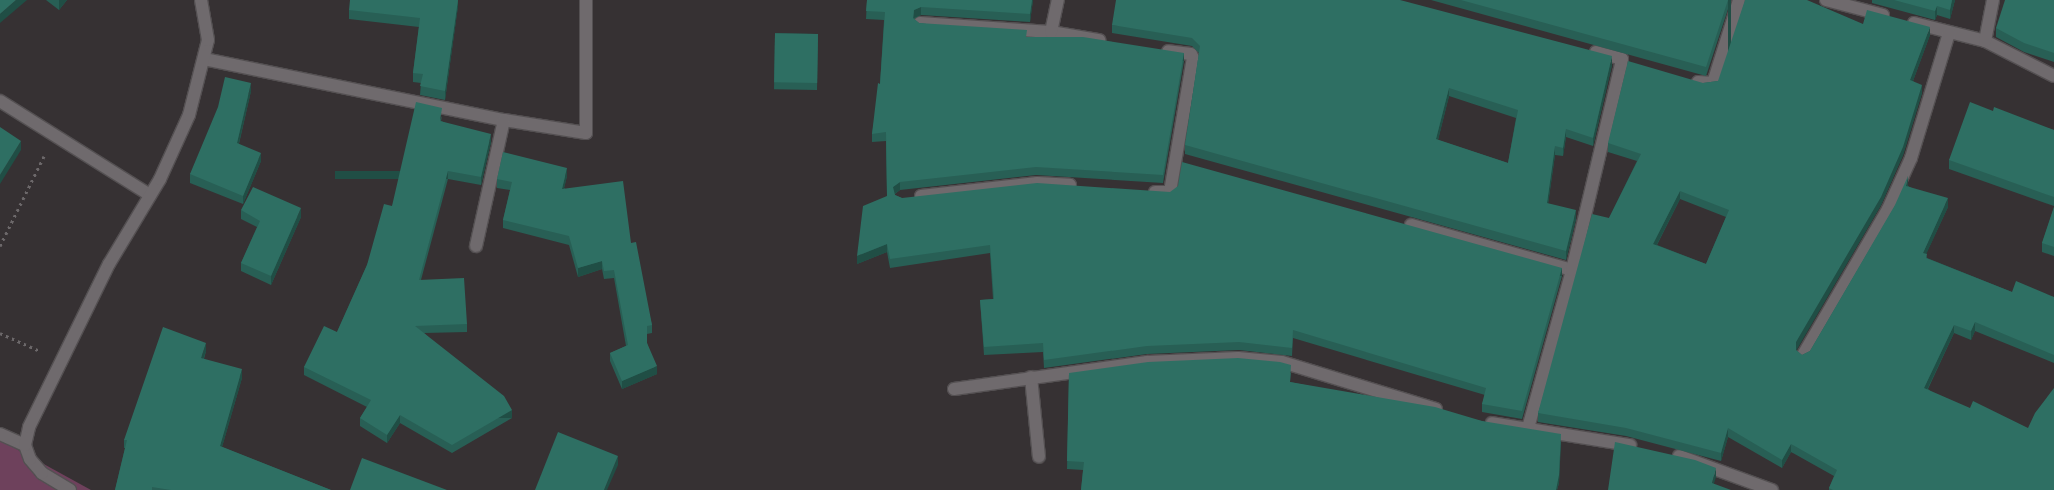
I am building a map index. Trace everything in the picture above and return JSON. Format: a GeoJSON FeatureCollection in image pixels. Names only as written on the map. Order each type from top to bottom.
{"type":"FeatureCollection","features":[{"type":"Feature","properties":{"kind":"street"},"geometry":{"type":"LineString","coordinates":[[70,490],[42,473],[30,459],[26,444],[29,427],[109,264],[150,195],[189,115],[208,40],[201,0]]}},
{"type":"Feature","properties":{"kind":"street"},"geometry":{"type":"LineString","coordinates":[[204,59],[504,120],[586,133],[586,0]]}},
{"type":"Feature","properties":{"kind":"street"},"geometry":{"type":"LineString","coordinates":[[1050,32],[1058,0]]}},
{"type":"Feature","properties":{"kind":"street"},"geometry":{"type":"LineString","coordinates":[[1686,79],[1705,84],[1713,82],[1739,0]]}},
{"type":"Feature","properties":{"kind":"street"},"geometry":{"type":"LineString","coordinates":[[1826,0],[1985,41],[2054,76]]}},
{"type":"Feature","properties":{"kind":"street"},"geometry":{"type":"LineString","coordinates":[[1985,41],[1993,0]]}},
{"type":"Feature","properties":{"kind":"street"},"geometry":{"type":"LineString","coordinates":[[920,23],[1050,32],[1110,41]]}},
{"type":"Feature","properties":{"kind":"street"},"geometry":{"type":"LineString","coordinates":[[1803,355],[1888,209],[1911,158],[1949,32]]}},
{"type":"Feature","properties":{"kind":"street"},"geometry":{"type":"LineString","coordinates":[[1528,428],[1572,270],[1626,60],[1579,48]]}},
{"type":"Feature","properties":{"kind":"street"},"geometry":{"type":"LineString","coordinates":[[1138,191],[1170,192],[1181,162],[1193,56],[1159,49]]}},
{"type":"Feature","properties":{"kind":"street"},"geometry":{"type":"LineString","coordinates":[[0,101],[150,195]]}},
{"type":"Feature","properties":{"kind":"street"},"geometry":{"type":"LineString","coordinates":[[476,246],[504,120]]}},
{"type":"Feature","properties":{"kind":"street"},"geometry":{"type":"LineString","coordinates":[[911,197],[1037,183],[1079,186]]}},
{"type":"Feature","properties":{"kind":"street"},"geometry":{"type":"LineString","coordinates":[[1393,220],[1572,270]]}},
{"type":"Feature","properties":{"kind":"street"},"geometry":{"type":"LineString","coordinates":[[954,389],[1147,362],[1238,358],[1291,364],[1449,413]]}},
{"type":"Feature","properties":{"kind":"street"},"geometry":{"type":"LineString","coordinates":[[1031,377],[1039,457]]}},
{"type":"Feature","properties":{"kind":"street"},"geometry":{"type":"LineString","coordinates":[[1475,420],[1642,448]]}},
{"type":"Feature","properties":{"kind":"street"},"geometry":{"type":"LineString","coordinates":[[0,434],[26,444]]}},
{"type":"Feature","properties":{"kind":"street"},"geometry":{"type":"LineString","coordinates":[[1670,454],[1697,461],[1772,490]]}},
{"type":"Feature","properties":{"kind":"path"},"geometry":{"type":"LineString","coordinates":[[0,246],[55,135]]}},
{"type":"Feature","properties":{"kind":"path"},"geometry":{"type":"LineString","coordinates":[[0,333],[61,360]]}},
{"type":"Feature","properties":{"kind":"shaded area"},"geometry":{"type":"Polygon","coordinates":[[[0,440],[91,490],[0,490],[0,440]]]}},
{"type":"Feature","properties":{"kind":"building"},"geometry":{"type":"Polygon","coordinates":[[[0,0],[16,0],[0,14],[0,0]]]}},
{"type":"Feature","properties":{"kind":"building"},"geometry":{"type":"Polygon","coordinates":[[[350,0],[458,0],[445,91],[420,86],[423,74],[413,73],[420,18],[349,10],[350,0]]]}},
{"type":"Feature","properties":{"kind":"building"},"geometry":{"type":"Polygon","coordinates":[[[867,0],[1032,0],[1030,14],[921,7],[914,10],[913,18],[919,23],[1027,30],[1026,37],[1083,37],[1184,53],[1163,175],[1036,167],[900,182],[893,187],[895,195],[902,198],[1037,183],[1170,192],[1178,186],[1182,162],[1562,268],[1522,411],[1482,404],[1486,388],[1293,330],[1292,348],[1239,342],[1147,346],[1044,360],[1043,343],[984,347],[980,300],[994,299],[990,245],[890,259],[887,244],[857,256],[863,206],[887,196],[886,132],[872,134],[878,83],[880,84],[885,12],[866,11],[867,0]]]}},
{"type":"Feature","properties":{"kind":"building"},"geometry":{"type":"Polygon","coordinates":[[[1116,0],[1400,0],[1612,56],[1593,138],[1566,129],[1563,148],[1555,146],[1547,203],[1576,210],[1566,251],[1185,145],[1200,46],[1192,38],[1112,25],[1116,0]],[[1449,88],[1436,139],[1508,163],[1518,110],[1449,88]]]}},
{"type":"Feature","properties":{"kind":"building"},"geometry":{"type":"Polygon","coordinates":[[[1461,0],[1728,0],[1706,67],[1461,0]]]}},
{"type":"Feature","properties":{"kind":"building"},"geometry":{"type":"Polygon","coordinates":[[[1745,0],[1807,0],[1863,24],[1867,10],[1930,27],[1910,80],[1922,85],[1903,147],[1881,197],[1796,342],[1796,350],[1802,355],[1810,351],[1895,205],[1908,176],[1906,186],[1948,198],[1923,253],[1927,254],[1926,258],[2012,292],[2016,281],[2054,297],[2054,355],[1975,322],[1971,331],[1954,325],[1924,388],[1970,408],[1973,401],[2028,428],[2035,413],[2054,388],[2054,490],[1833,490],[1829,488],[1837,470],[1791,444],[1782,460],[1728,428],[1721,453],[1626,428],[1538,413],[1592,214],[1609,218],[1641,154],[1608,143],[1628,61],[1703,83],[1718,81],[1745,0]],[[1680,191],[1653,244],[1706,264],[1729,210],[1680,191]]]}},
{"type":"Feature","properties":{"kind":"building"},"geometry":{"type":"Polygon","coordinates":[[[1894,0],[1952,0],[1950,10],[1937,6],[1935,11],[1894,0]]]}},
{"type":"Feature","properties":{"kind":"building"},"geometry":{"type":"Polygon","coordinates":[[[2005,0],[2054,0],[2054,53],[2024,43],[1996,28],[2005,0]]]}},
{"type":"Feature","properties":{"kind":"building"},"geometry":{"type":"Polygon","coordinates":[[[775,33],[818,34],[817,83],[774,82],[775,33]]]}},
{"type":"Feature","properties":{"kind":"building"},"geometry":{"type":"Polygon","coordinates":[[[225,77],[251,83],[237,143],[261,153],[243,196],[190,174],[218,107],[225,77]]]}},
{"type":"Feature","properties":{"kind":"building"},"geometry":{"type":"Polygon","coordinates":[[[416,102],[442,108],[440,121],[491,134],[481,177],[448,171],[419,280],[464,278],[467,324],[415,326],[504,396],[512,410],[452,445],[400,415],[387,435],[360,418],[371,400],[304,367],[324,326],[337,332],[367,265],[384,204],[392,206],[416,102]]]}},
{"type":"Feature","properties":{"kind":"building"},"geometry":{"type":"Polygon","coordinates":[[[1970,102],[1993,111],[1994,107],[2054,130],[2054,197],[1949,160],[1970,102]]]}},
{"type":"Feature","properties":{"kind":"building"},"geometry":{"type":"Polygon","coordinates":[[[0,127],[21,141],[0,175],[0,127]]]}},
{"type":"Feature","properties":{"kind":"building"},"geometry":{"type":"Polygon","coordinates":[[[503,152],[567,168],[562,189],[623,181],[631,243],[636,242],[652,325],[647,326],[647,343],[657,366],[622,381],[610,353],[628,345],[614,270],[604,271],[602,261],[578,268],[569,236],[503,220],[512,182],[497,179],[503,152]]]}},
{"type":"Feature","properties":{"kind":"building"},"geometry":{"type":"Polygon","coordinates":[[[253,187],[301,208],[271,276],[241,263],[260,221],[241,210],[253,187]]]}},
{"type":"Feature","properties":{"kind":"building"},"geometry":{"type":"Polygon","coordinates":[[[2054,207],[2054,247],[2042,243],[2054,207]]]}},
{"type":"Feature","properties":{"kind":"building"},"geometry":{"type":"Polygon","coordinates":[[[163,327],[206,343],[201,358],[242,369],[220,446],[331,490],[171,490],[152,487],[152,490],[115,490],[127,440],[124,440],[163,327]]]}},
{"type":"Feature","properties":{"kind":"building"},"geometry":{"type":"Polygon","coordinates":[[[1238,358],[1280,362],[1291,365],[1290,382],[1435,407],[1482,421],[1561,434],[1559,475],[1556,490],[1081,490],[1084,462],[1067,461],[1069,373],[1148,362],[1238,358]]]}},
{"type":"Feature","properties":{"kind":"building"},"geometry":{"type":"Polygon","coordinates":[[[558,432],[618,456],[604,490],[535,490],[558,432]]]}},
{"type":"Feature","properties":{"kind":"building"},"geometry":{"type":"Polygon","coordinates":[[[1615,442],[1695,460],[1716,468],[1712,483],[1731,490],[1608,490],[1615,442]]]}},
{"type":"Feature","properties":{"kind":"building"},"geometry":{"type":"Polygon","coordinates":[[[362,458],[447,490],[350,490],[362,458]]]}}]}
